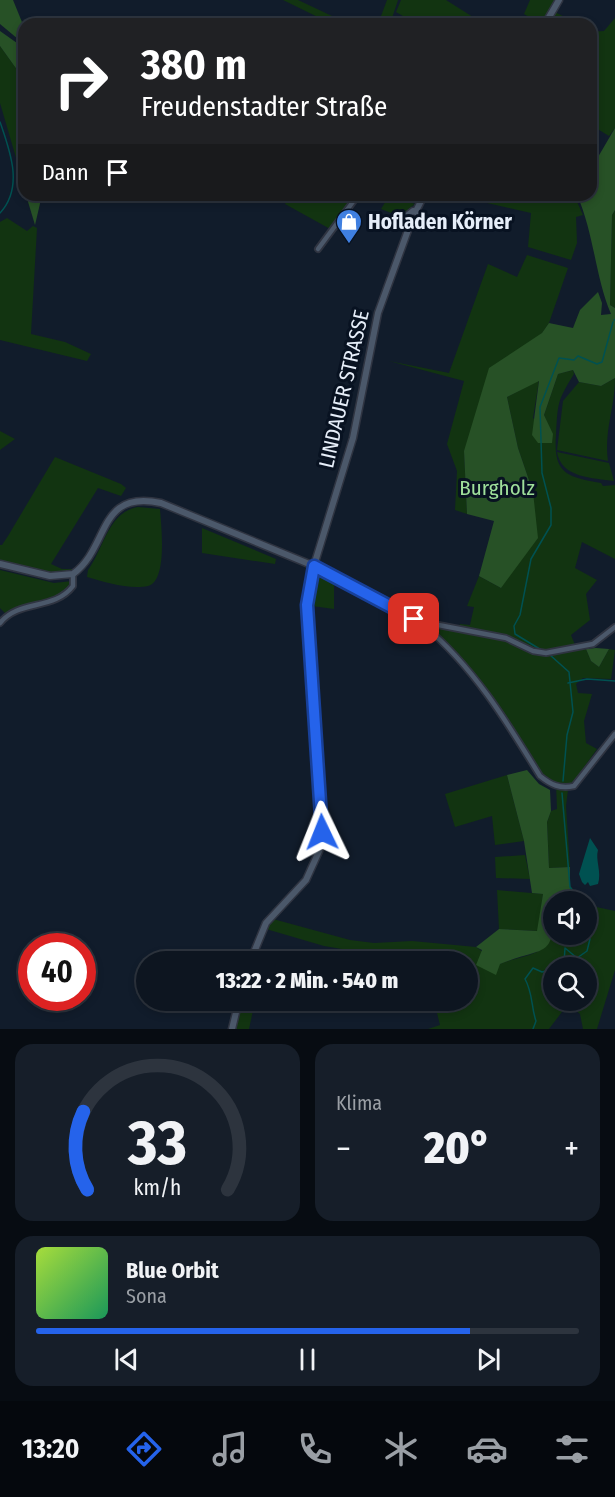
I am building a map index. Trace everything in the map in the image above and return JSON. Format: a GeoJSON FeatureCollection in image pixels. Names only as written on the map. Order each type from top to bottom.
{"type":"FeatureCollection","features":[{"type":"Feature","properties":{"kind":"street"},"geometry":{"type":"LineString","coordinates":[[548,18],[559,0]]}},
{"type":"Feature","properties":{"kind":"street"},"geometry":{"type":"LineString","coordinates":[[318,249],[354,201]]}},
{"type":"Feature","properties":{"kind":"street","name":"LINDAUER STRASSE"},"geometry":{"type":"LineString","coordinates":[[255,951],[266,923],[302,886],[312,871],[320,849],[323,815],[314,723],[307,605],[314,566],[353,438],[378,313],[411,222],[419,219],[416,211],[421,201]]}},
{"type":"Feature","properties":{"kind":"street"},"geometry":{"type":"LineString","coordinates":[[0,564],[50,576],[73,574],[87,559],[111,514],[120,506],[139,500],[160,503],[314,566],[354,585],[423,625],[498,707],[540,776],[548,782],[559,787],[574,786],[615,734]]}},
{"type":"Feature","properties":{"kind":"street"},"geometry":{"type":"LineString","coordinates":[[0,623],[12,612],[49,603],[65,595],[74,583],[73,574]]}},
{"type":"Feature","properties":{"kind":"street"},"geometry":{"type":"LineString","coordinates":[[423,625],[428,623],[491,634],[506,638],[533,651],[546,653],[592,644],[615,627]]}},
{"type":"Feature","properties":{"kind":"street"},"geometry":{"type":"LineString","coordinates":[[231,1029],[237,1011]]}},
{"type":"Feature","properties":{"kind":"shaded area"},"geometry":{"type":"Polygon","coordinates":[[[283,0],[298,0],[336,18],[320,18],[283,0]]]}},
{"type":"Feature","properties":{"kind":"shaded area"},"geometry":{"type":"Polygon","coordinates":[[[387,0],[398,0],[392,18],[380,18],[387,0]]]}},
{"type":"Feature","properties":{"kind":"shaded area"},"geometry":{"type":"Polygon","coordinates":[[[401,0],[446,0],[474,18],[406,18],[396,12],[401,0]]]}},
{"type":"Feature","properties":{"kind":"shaded area"},"geometry":{"type":"Polygon","coordinates":[[[530,0],[557,0],[545,18],[531,18],[524,14],[530,0]]]}},
{"type":"Feature","properties":{"kind":"shaded area"},"geometry":{"type":"Polygon","coordinates":[[[555,12],[566,18],[551,18],[555,12]]]}},
{"type":"Feature","properties":{"kind":"shaded area"},"geometry":{"type":"Polygon","coordinates":[[[615,18],[615,128],[609,136],[597,129],[597,32],[604,31],[615,18]]]}},
{"type":"Feature","properties":{"kind":"shaded area"},"geometry":{"type":"Polygon","coordinates":[[[0,46],[18,71],[18,165],[0,103],[0,46]]]}},
{"type":"Feature","properties":{"kind":"shaded area"},"geometry":{"type":"Polygon","coordinates":[[[287,201],[353,201],[332,230],[285,204],[287,201]]]}},
{"type":"Feature","properties":{"kind":"shaded area"},"geometry":{"type":"Polygon","coordinates":[[[386,201],[405,201],[415,204],[406,211],[404,218],[381,209],[386,201]]]}},
{"type":"Feature","properties":{"kind":"shaded area"},"geometry":{"type":"Polygon","coordinates":[[[488,201],[577,201],[583,215],[576,217],[577,243],[571,260],[528,247],[531,213],[487,203],[488,201]]]}},
{"type":"Feature","properties":{"kind":"shaded area"},"geometry":{"type":"Polygon","coordinates":[[[615,210],[615,308],[610,305],[612,215],[615,210]]]}},
{"type":"Feature","properties":{"kind":"shaded area"},"geometry":{"type":"Polygon","coordinates":[[[7,218],[27,231],[33,226],[37,228],[31,334],[65,342],[91,354],[87,361],[0,340],[0,222],[7,218]]]}},
{"type":"Feature","properties":{"kind":"shaded area"},"geometry":{"type":"Polygon","coordinates":[[[527,255],[568,268],[549,323],[464,451],[467,514],[455,510],[457,471],[447,444],[464,381],[389,361],[449,373],[488,264],[517,277],[527,255]]]}},
{"type":"Feature","properties":{"kind":"shaded area"},"geometry":{"type":"Polygon","coordinates":[[[573,370],[574,374],[564,390],[558,409],[557,457],[564,471],[571,475],[601,483],[603,486],[615,485],[615,559],[582,542],[575,568],[597,580],[586,594],[590,620],[571,635],[577,650],[586,649],[591,661],[599,667],[609,649],[615,650],[611,679],[583,678],[576,684],[578,693],[592,694],[584,721],[586,743],[597,749],[568,790],[566,806],[570,867],[549,868],[547,822],[551,811],[557,809],[556,783],[542,774],[499,706],[429,626],[457,631],[460,624],[470,625],[474,607],[467,606],[479,576],[501,588],[533,492],[518,448],[507,397],[539,380],[533,418],[552,434],[544,415],[558,374],[573,370]]]}},
{"type":"Feature","properties":{"kind":"shaded area"},"geometry":{"type":"Polygon","coordinates":[[[615,378],[607,439],[608,461],[557,450],[563,401],[579,382],[601,386],[615,378]]]}},
{"type":"Feature","properties":{"kind":"shaded area"},"geometry":{"type":"Polygon","coordinates":[[[0,431],[15,439],[0,450],[0,431]]]}},
{"type":"Feature","properties":{"kind":"shaded area"},"geometry":{"type":"Polygon","coordinates":[[[557,452],[609,463],[614,481],[571,472],[560,461],[557,452]]]}},
{"type":"Feature","properties":{"kind":"shaded area"},"geometry":{"type":"Polygon","coordinates":[[[55,457],[126,488],[121,496],[98,488],[51,564],[62,569],[75,569],[69,573],[50,574],[0,562],[0,545],[8,536],[55,457]]]}},
{"type":"Feature","properties":{"kind":"shaded area"},"geometry":{"type":"Polygon","coordinates":[[[138,507],[160,509],[162,551],[161,563],[154,582],[148,586],[133,587],[87,577],[88,570],[113,523],[128,510],[138,507]]]}},
{"type":"Feature","properties":{"kind":"shaded area"},"geometry":{"type":"Polygon","coordinates":[[[202,528],[276,559],[275,564],[202,553],[202,528]]]}},
{"type":"Feature","properties":{"kind":"shaded area"},"geometry":{"type":"Polygon","coordinates":[[[0,570],[54,583],[72,581],[60,597],[6,614],[0,608],[0,570]]]}},
{"type":"Feature","properties":{"kind":"shaded area"},"geometry":{"type":"Polygon","coordinates":[[[316,575],[334,583],[334,609],[312,606],[316,575]]]}},
{"type":"Feature","properties":{"kind":"shaded area"},"geometry":{"type":"Polygon","coordinates":[[[507,775],[524,841],[495,845],[492,816],[455,827],[445,794],[507,775]]]}},
{"type":"Feature","properties":{"kind":"shaded area"},"geometry":{"type":"Polygon","coordinates":[[[590,838],[598,850],[599,875],[598,884],[590,886],[588,882],[585,885],[582,882],[579,874],[590,838]]]}},
{"type":"Feature","properties":{"kind":"shaded area"},"geometry":{"type":"Polygon","coordinates":[[[525,855],[530,879],[496,878],[495,857],[525,855]]]}},
{"type":"Feature","properties":{"kind":"shaded area"},"geometry":{"type":"Polygon","coordinates":[[[497,890],[543,894],[538,931],[499,929],[497,890]]]}},
{"type":"Feature","properties":{"kind":"shaded area"},"geometry":{"type":"Polygon","coordinates":[[[597,907],[615,911],[615,970],[597,1029],[583,1029],[580,1014],[576,1011],[597,1011],[597,957],[543,957],[543,1011],[563,1011],[549,1029],[428,1029],[440,1025],[436,1011],[478,1011],[478,951],[354,951],[324,946],[266,929],[273,919],[350,940],[374,943],[412,941],[476,947],[500,964],[532,954],[545,946],[597,945],[597,907]]]}},
{"type":"Feature","properties":{"kind":"shaded area"},"geometry":{"type":"Polygon","coordinates":[[[239,1011],[253,1011],[249,1029],[234,1029],[239,1011]]]}},
{"type":"Feature","properties":{"kind":"green space"},"geometry":{"type":"Polygon","coordinates":[[[0,0],[13,0],[20,18],[18,18],[18,39],[0,24],[0,0]]]}},
{"type":"Feature","properties":{"kind":"green space"},"geometry":{"type":"Polygon","coordinates":[[[0,31],[18,44],[18,71],[0,46],[0,31]]]}},
{"type":"Feature","properties":{"kind":"green space","name":"Burgholz"},"geometry":{"type":"Polygon","coordinates":[[[615,128],[615,210],[612,215],[610,305],[615,308],[615,378],[601,386],[579,382],[573,370],[558,374],[544,415],[553,434],[552,443],[538,443],[532,435],[539,381],[507,397],[518,448],[533,492],[538,538],[501,588],[479,576],[494,521],[467,514],[464,451],[489,368],[542,333],[549,323],[573,328],[580,310],[598,292],[602,303],[601,315],[611,314],[601,285],[580,201],[597,201],[597,159],[615,128]]]}},
{"type":"Feature","properties":{"kind":"green space"},"geometry":{"type":"Polygon","coordinates":[[[28,201],[41,201],[35,225],[28,201]]]}},
{"type":"Feature","properties":{"kind":"green space"},"geometry":{"type":"Polygon","coordinates":[[[586,649],[609,649],[599,667],[591,661],[586,649]]]}},
{"type":"Feature","properties":{"kind":"green space"},"geometry":{"type":"Polygon","coordinates":[[[527,770],[539,784],[550,790],[551,811],[547,822],[549,868],[570,867],[570,886],[574,891],[532,893],[524,841],[507,775],[527,770]]]}},
{"type":"Feature","properties":{"kind":"green space"},"geometry":{"type":"Polygon","coordinates":[[[543,894],[543,945],[547,945],[545,948],[500,964],[496,975],[478,966],[482,950],[476,947],[499,929],[537,931],[543,894]]]}},
{"type":"Feature","properties":{"kind":"waterway"},"geometry":{"type":"LineString","coordinates":[[0,122],[13,169],[12,192],[0,213]]}},
{"type":"Feature","properties":{"kind":"waterway"},"geometry":{"type":"LineString","coordinates":[[543,651],[515,634],[514,626],[520,615],[531,559],[551,525],[551,508],[542,473],[540,407],[559,358],[574,360],[578,356],[597,364],[602,362],[613,322]]}},
{"type":"Feature","properties":{"kind":"waterway"},"geometry":{"type":"LineString","coordinates":[[550,655],[569,672],[573,712],[567,735],[563,781]]}},
{"type":"Feature","properties":{"kind":"waterway"},"geometry":{"type":"LineString","coordinates":[[568,683],[587,679],[615,681]]}},
{"type":"Feature","properties":{"kind":"waterway"},"geometry":{"type":"LineString","coordinates":[[562,793],[570,887],[573,891]]}},
{"type":"Feature","properties":{"kind":"waterway"},"geometry":{"type":"LineString","coordinates":[[578,957],[587,951],[588,945]]}},
{"type":"Feature","properties":{"kind":"waterway"},"geometry":{"type":"LineString","coordinates":[[564,957],[565,948],[576,957]]}},
{"type":"Feature","properties":{"kind":"waterway"},"geometry":{"type":"LineString","coordinates":[[533,1029],[536,1021],[525,979],[533,968],[543,972]]}},
{"type":"Feature","properties":{"kind":"place","name":"Hofladen Körner"},"geometry":{"type":"Point","coordinates":[349,245]}},
{"type":"Feature","properties":{"kind":"route"},"geometry":{"type":"LineString","coordinates":[[322,832],[323,815],[310,671],[307,605],[314,566],[354,585],[414,619]]}}]}
